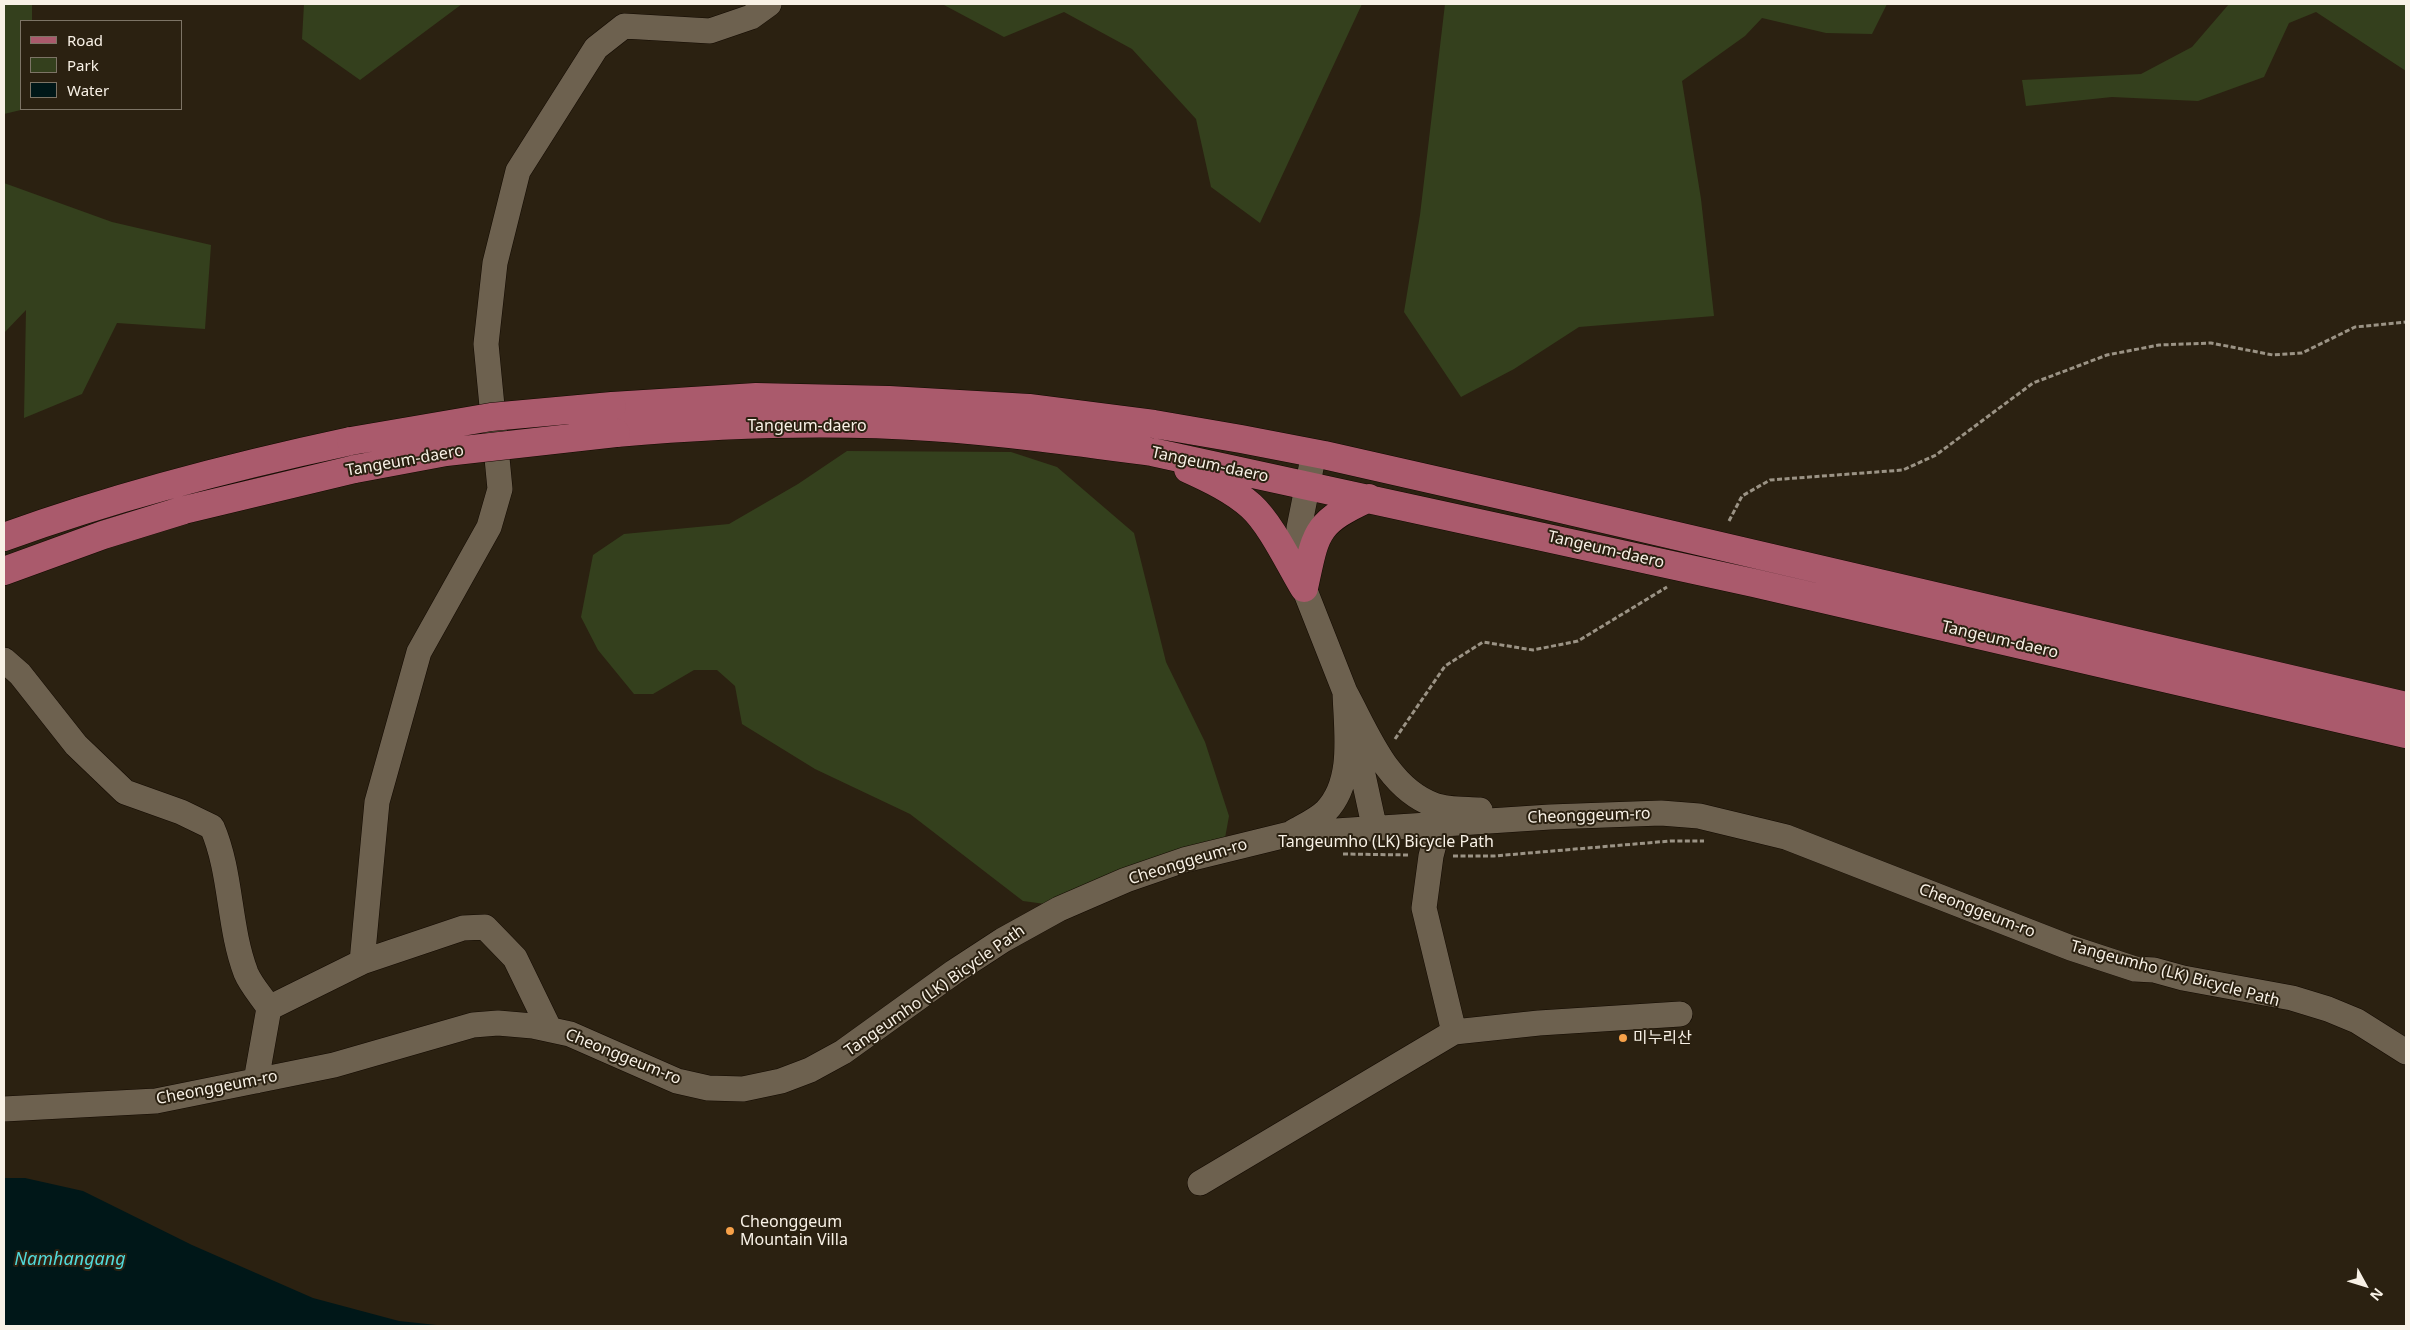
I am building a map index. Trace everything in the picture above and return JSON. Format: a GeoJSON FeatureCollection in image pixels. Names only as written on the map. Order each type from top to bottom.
{"type":"FeatureCollection","features":[{"type":"Feature","properties":{"kind":"main road","name":"Tangeum-daero"},"geometry":{"type":"LineString","coordinates":[[4,537],[71,513],[247,463],[351,441],[491,417],[612,406],[756,397],[889,400],[1029,408],[1154,424],[1314,453],[2406,706]]}},
{"type":"Feature","properties":{"kind":"main road","name":"Tangeum-daero"},"geometry":{"type":"LineString","coordinates":[[4,571],[103,535],[184,510],[355,469],[446,452],[685,427],[798,424],[929,427],[1051,438],[1152,452],[1754,583],[2406,734]]}},
{"type":"Feature","properties":{"kind":"main road"},"geometry":{"type":"LineString","coordinates":[[1152,452],[1215,482],[1252,507],[1275,538],[1304,588]]}},
{"type":"Feature","properties":{"kind":"main road"},"geometry":{"type":"LineString","coordinates":[[1304,588],[1316,537],[1341,510],[1369,498]]}},
{"type":"Feature","properties":{"kind":"street"},"geometry":{"type":"LineString","coordinates":[[362,962],[377,802],[411,679],[419,652],[489,527],[500,489],[486,344],[495,263],[518,171],[596,48],[624,26],[710,31],[751,17],[769,4]]}},
{"type":"Feature","properties":{"kind":"street"},"geometry":{"type":"LineString","coordinates":[[1314,453],[1299,528],[1304,588],[1345,692],[1381,759],[1414,795],[1435,806],[1550,817]]}},
{"type":"Feature","properties":{"kind":"street"},"geometry":{"type":"LineString","coordinates":[[4,660],[20,674],[76,745],[125,792],[181,812],[212,827],[220,846],[236,936],[246,974],[269,1008],[256,1081]]}},
{"type":"Feature","properties":{"kind":"street"},"geometry":{"type":"LineString","coordinates":[[1345,692],[1375,830]]}},
{"type":"Feature","properties":{"kind":"street"},"geometry":{"type":"LineString","coordinates":[[1290,834],[1325,812],[1338,794],[1346,762],[1345,692]]}},
{"type":"Feature","properties":{"kind":"street","name":"Cheonggeum-ro"},"geometry":{"type":"LineString","coordinates":[[4,1109],[156,1101],[334,1065],[473,1025],[514,1024],[549,1028],[570,1034],[655,1072],[692,1084],[708,1088],[742,1089],[781,1082],[810,1070],[843,1052],[1003,940],[1059,909],[1126,880],[1184,860],[1290,834],[1375,830],[1550,817],[1661,813],[1699,816],[1786,837],[2072,948],[2136,969],[2154,970],[2183,978],[2292,998],[2328,1009],[2358,1021],[2406,1052]]}},
{"type":"Feature","properties":{"kind":"street"},"geometry":{"type":"LineString","coordinates":[[1439,825],[1424,908],[1454,1032]]}},
{"type":"Feature","properties":{"kind":"street"},"geometry":{"type":"LineString","coordinates":[[269,1008],[362,962],[463,928],[485,927],[515,958],[549,1028]]}},
{"type":"Feature","properties":{"kind":"street"},"geometry":{"type":"LineString","coordinates":[[1200,1183],[1454,1032],[1539,1023],[1680,1014]]}},
{"type":"Feature","properties":{"kind":"path"},"geometry":{"type":"LineString","coordinates":[[1729,521],[1742,496],[1770,480],[1903,470],[1936,455],[2033,383],[2107,356],[2159,345],[2211,343],[2273,354],[2302,352],[2354,327],[2406,322]]}},
{"type":"Feature","properties":{"kind":"path"},"geometry":{"type":"LineString","coordinates":[[1381,759],[1421,698],[1446,666],[1483,642],[1533,650],[1578,641],[1674,583]]}},
{"type":"Feature","properties":{"kind":"path","name":"Tangeumho (LK) Bicycle Path"},"geometry":{"type":"LineString","coordinates":[[1338,854],[1494,856],[1670,842],[1713,842]]}},
{"type":"Feature","properties":{"kind":"green space"},"geometry":{"type":"Polygon","coordinates":[[[4,4],[32,4],[32,20],[20,20],[21,110],[4,114],[4,4]]]}},
{"type":"Feature","properties":{"kind":"green space"},"geometry":{"type":"Polygon","coordinates":[[[304,4],[462,4],[360,80],[302,39],[304,4]]]}},
{"type":"Feature","properties":{"kind":"green space"},"geometry":{"type":"Polygon","coordinates":[[[1362,4],[1260,223],[1211,187],[1196,119],[1132,49],[1064,12],[1004,37],[944,5],[1362,4]]]}},
{"type":"Feature","properties":{"kind":"green space"},"geometry":{"type":"Polygon","coordinates":[[[1445,4],[1887,4],[1872,34],[1826,33],[1762,18],[1745,36],[1682,81],[1701,199],[1714,316],[1579,327],[1514,369],[1461,397],[1404,312],[1420,215],[1445,4]]]}},
{"type":"Feature","properties":{"kind":"green space"},"geometry":{"type":"Polygon","coordinates":[[[2229,4],[2406,4],[2406,71],[2316,12],[2289,23],[2264,77],[2198,101],[2112,97],[2026,106],[2022,80],[2141,74],[2192,47],[2229,4]]]}},
{"type":"Feature","properties":{"kind":"green space"},"geometry":{"type":"Polygon","coordinates":[[[4,183],[112,222],[211,245],[205,329],[117,323],[82,394],[24,418],[26,310],[4,333],[4,183]]]}},
{"type":"Feature","properties":{"kind":"green space"},"geometry":{"type":"Polygon","coordinates":[[[847,451],[1011,452],[1057,467],[1134,533],[1166,662],[1205,742],[1229,816],[1225,838],[1045,904],[1023,901],[910,814],[815,769],[742,724],[735,686],[717,670],[694,670],[653,694],[634,694],[598,650],[581,617],[593,555],[624,534],[729,524],[798,484],[847,451]]]}},
{"type":"Feature","properties":{"kind":"water","name":"Namhangang"},"geometry":{"type":"Polygon","coordinates":[[[4,1178],[25,1178],[83,1191],[192,1245],[313,1298],[399,1321],[446,1326],[4,1326],[4,1178]]]}},
{"type":"Feature","properties":{"kind":"place","name":"미누리산"},"geometry":{"type":"Point","coordinates":[1623,1038]}},
{"type":"Feature","properties":{"kind":"place","name":"Cheonggeum Mountain Villa"},"geometry":{"type":"Point","coordinates":[730,1231]}}]}
